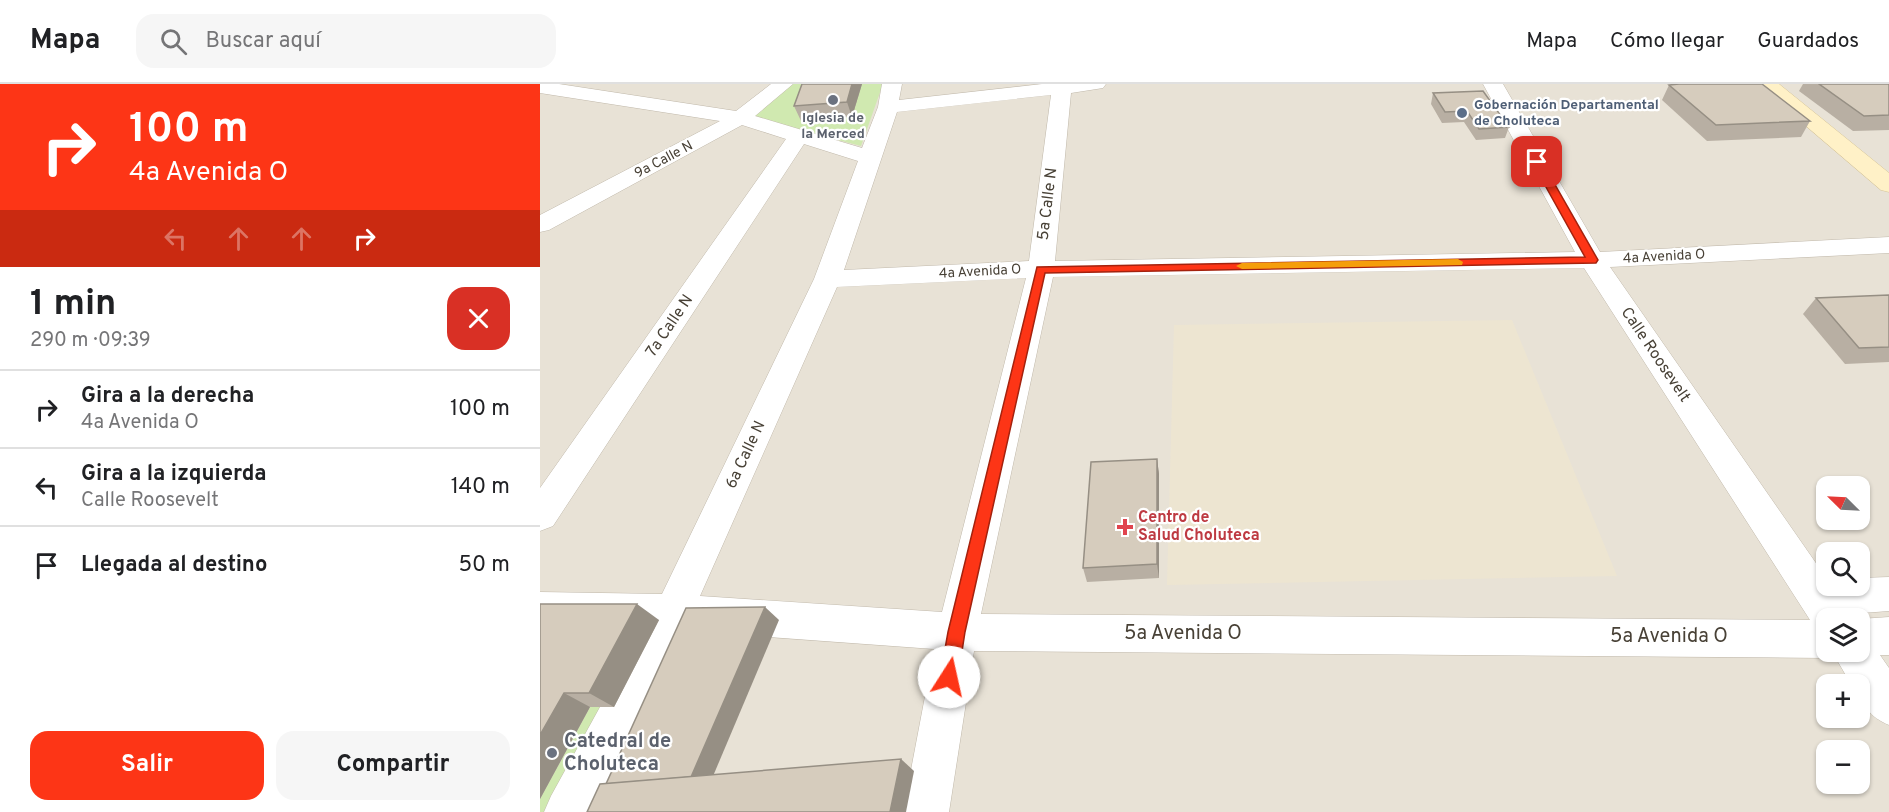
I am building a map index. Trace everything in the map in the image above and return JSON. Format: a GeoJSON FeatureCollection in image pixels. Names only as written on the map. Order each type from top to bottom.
{"type":"FeatureCollection","features":[{"type":"Feature","properties":{"kind":"main road"},"geometry":{"type":"LineString","coordinates":[[1767,84],[1889,185]]}},
{"type":"Feature","properties":{"kind":"street","name":"9a Calle N"},"geometry":{"type":"LineString","coordinates":[[540,225],[740,118],[783,84]]}},
{"type":"Feature","properties":{"kind":"street","name":"6a Calle N"},"geometry":{"type":"LineString","coordinates":[[567,812],[673,612],[827,279],[888,108],[892,84]]}},
{"type":"Feature","properties":{"kind":"street"},"geometry":{"type":"LineString","coordinates":[[888,108],[1096,84]]}},
{"type":"Feature","properties":{"kind":"street","name":"Calle Roosevelt"},"geometry":{"type":"LineString","coordinates":[[1493,84],[1592,260],[1824,608]]}},
{"type":"Feature","properties":{"kind":"street"},"geometry":{"type":"LineString","coordinates":[[540,87],[740,118],[869,157]]}},
{"type":"Feature","properties":{"kind":"street","name":"5a Calle N"},"geometry":{"type":"LineString","coordinates":[[926,812],[957,632],[1041,269],[1062,88]]}},
{"type":"Feature","properties":{"kind":"street","name":"7a Calle N"},"geometry":{"type":"LineString","coordinates":[[540,516],[800,136]]}},
{"type":"Feature","properties":{"kind":"street","name":"4a Avenida O"},"geometry":{"type":"LineString","coordinates":[[827,279],[1041,269],[1592,260],[1889,245]]}},
{"type":"Feature","properties":{"kind":"street"},"geometry":{"type":"LineString","coordinates":[[1824,608],[1889,594]]}},
{"type":"Feature","properties":{"kind":"street","name":"5a Avenida O"},"geometry":{"type":"LineString","coordinates":[[540,610],[673,612],[957,632],[1816,639]]}},
{"type":"Feature","properties":{"kind":"street"},"geometry":{"type":"LineString","coordinates":[[1870,637],[1889,636]]}},
{"type":"Feature","properties":{"kind":"street"},"geometry":{"type":"LineString","coordinates":[[1860,662],[1889,704]]}},
{"type":"Feature","properties":{"kind":"shaded area"},"geometry":{"type":"Polygon","coordinates":[[[540,84],[1889,84],[1889,812],[540,812],[540,84]]]}},
{"type":"Feature","properties":{"kind":"shaded area"},"geometry":{"type":"Polygon","coordinates":[[[1512,320],[1617,576],[1167,585],[1174,325],[1512,320]]]}},
{"type":"Feature","properties":{"kind":"green space"},"geometry":{"type":"Polygon","coordinates":[[[792,84],[883,84],[861,146],[752,118],[792,84]]]}},
{"type":"Feature","properties":{"kind":"green space"},"geometry":{"type":"Polygon","coordinates":[[[590,707],[614,707],[562,812],[540,812],[540,799],[590,707]]]}},
{"type":"Feature","properties":{"kind":"building"},"geometry":{"type":"Polygon","coordinates":[[[802,84],[852,84],[847,102],[794,106],[802,84]]]}},
{"type":"Feature","properties":{"kind":"building"},"geometry":{"type":"Polygon","coordinates":[[[1762,84],[1810,121],[1716,125],[1669,85],[1762,84]]]}},
{"type":"Feature","properties":{"kind":"building"},"geometry":{"type":"Polygon","coordinates":[[[1819,84],[1889,84],[1889,115],[1864,116],[1819,84]]]}},
{"type":"Feature","properties":{"kind":"building"},"geometry":{"type":"Polygon","coordinates":[[[1483,91],[1509,127],[1479,129],[1467,111],[1445,112],[1433,93],[1483,91]]]}},
{"type":"Feature","properties":{"kind":"building"},"geometry":{"type":"Polygon","coordinates":[[[1889,295],[1889,347],[1859,348],[1816,298],[1889,295]]]}},
{"type":"Feature","properties":{"kind":"building","name":"Centro de Salud Choluteca"},"geometry":{"type":"Polygon","coordinates":[[[1157,459],[1157,564],[1083,568],[1091,462],[1157,459]]]}},
{"type":"Feature","properties":{"kind":"building"},"geometry":{"type":"Polygon","coordinates":[[[540,604],[637,604],[589,693],[564,693],[540,735],[540,604]]]}},
{"type":"Feature","properties":{"kind":"building"},"geometry":{"type":"Polygon","coordinates":[[[765,607],[691,777],[606,784],[686,608],[765,607]]]}},
{"type":"Feature","properties":{"kind":"building"},"geometry":{"type":"Polygon","coordinates":[[[901,759],[890,812],[587,812],[600,784],[901,759]]]}},
{"type":"Feature","properties":{"kind":"slow traffic"},"geometry":{"type":"LineString","coordinates":[[1242,266],[1458,262]]}},
{"type":"Feature","properties":{"kind":"place","name":"Iglesia de la Merced"},"geometry":{"type":"Point","coordinates":[833,100]}},
{"type":"Feature","properties":{"kind":"place","name":"Gobernación Departamental de Choluteca"},"geometry":{"type":"Point","coordinates":[1462,113]}},
{"type":"Feature","properties":{"kind":"place","name":"Centro de Salud Choluteca"},"geometry":{"type":"Point","coordinates":[1125,527]}},
{"type":"Feature","properties":{"kind":"place","name":"Catedral de Choluteca"},"geometry":{"type":"Point","coordinates":[552,753]}},
{"type":"Feature","properties":{"kind":"route"},"geometry":{"type":"LineString","coordinates":[[949,677],[957,632],[1041,269],[1592,260],[1537,162]]}}]}
